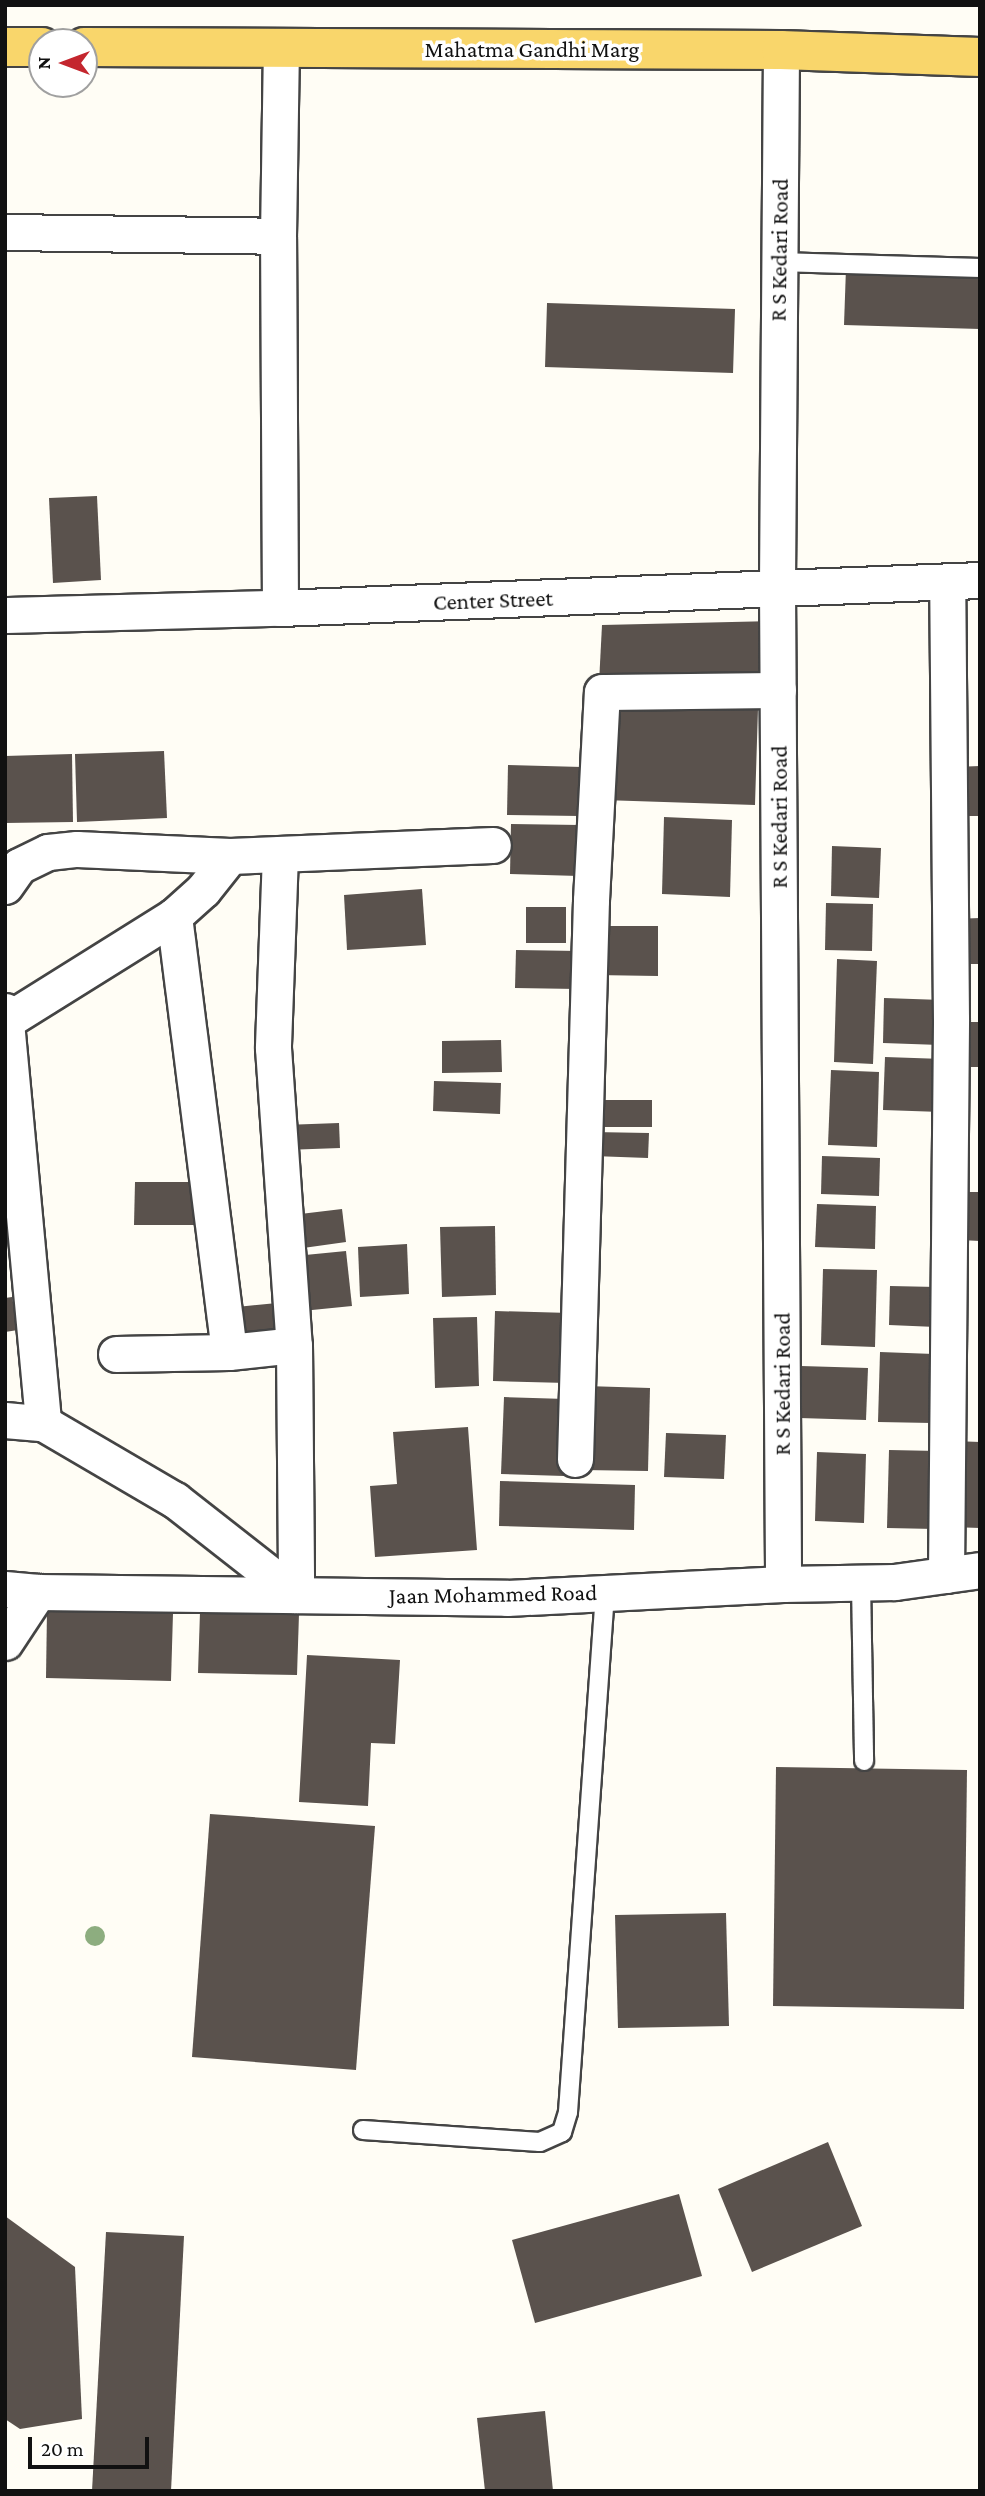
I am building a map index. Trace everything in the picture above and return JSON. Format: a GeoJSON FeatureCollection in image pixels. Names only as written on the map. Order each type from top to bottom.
{"type":"FeatureCollection","features":[{"type":"Feature","properties":{"kind":"main road"},"geometry":{"type":"LineString","coordinates":[[5,47],[28,47]]}},
{"type":"Feature","properties":{"kind":"main road","name":"Mahatma Gandhi Marg"},"geometry":{"type":"LineString","coordinates":[[98,47],[781,50],[980,57]]}},
{"type":"Feature","properties":{"kind":"street"},"geometry":{"type":"LineString","coordinates":[[280,608],[278,236],[281,48]]}},
{"type":"Feature","properties":{"kind":"street","name":"R S Kedari Road"},"geometry":{"type":"LineString","coordinates":[[781,50],[776,588],[783,1584]]}},
{"type":"Feature","properties":{"kind":"street"},"geometry":{"type":"LineString","coordinates":[[5,232],[278,236]]}},
{"type":"Feature","properties":{"kind":"street"},"geometry":{"type":"LineString","coordinates":[[963,581],[951,1019],[963,1572]]}},
{"type":"Feature","properties":{"kind":"street","name":"Center Street"},"geometry":{"type":"LineString","coordinates":[[5,615],[280,608],[963,581]]}},
{"type":"Feature","properties":{"kind":"street"},"geometry":{"type":"LineString","coordinates":[[575,1459],[591,900],[602,692],[778,690]]}},
{"type":"Feature","properties":{"kind":"street"},"geometry":{"type":"LineString","coordinates":[[5,886],[19,866],[48,852],[77,849],[230,856],[493,845]]}},
{"type":"Feature","properties":{"kind":"street"},"geometry":{"type":"LineString","coordinates":[[280,854],[273,1048],[294,1345],[296,1595]]}},
{"type":"Feature","properties":{"kind":"street"},"geometry":{"type":"LineString","coordinates":[[6,1021],[174,916],[203,890],[230,856]]}},
{"type":"Feature","properties":{"kind":"street"},"geometry":{"type":"LineString","coordinates":[[174,916],[229,1352]]}},
{"type":"Feature","properties":{"kind":"street"},"geometry":{"type":"LineString","coordinates":[[5,1012],[43,1423]]}},
{"type":"Feature","properties":{"kind":"street"},"geometry":{"type":"LineString","coordinates":[[116,1354],[229,1352],[294,1345]]}},
{"type":"Feature","properties":{"kind":"street"},"geometry":{"type":"LineString","coordinates":[[5,1420],[43,1423],[175,1500],[296,1595]]}},
{"type":"Feature","properties":{"kind":"street","name":"Jaan Mohammed Road"},"geometry":{"type":"LineString","coordinates":[[22,1590],[508,1598],[783,1584],[895,1582],[963,1572]]}},
{"type":"Feature","properties":{"kind":"street"},"geometry":{"type":"LineString","coordinates":[[5,1642],[22,1590]]}},
{"type":"Feature","properties":{"kind":"lane"},"geometry":{"type":"LineString","coordinates":[[779,262],[980,268]]}},
{"type":"Feature","properties":{"kind":"lane"},"geometry":{"type":"LineString","coordinates":[[861,1583],[864,1762]]}},
{"type":"Feature","properties":{"kind":"lane"},"geometry":{"type":"LineString","coordinates":[[363,2130],[540,2142],[562,2132],[568,2112],[605,1593]]}},
{"type":"Feature","properties":{"kind":"building"},"geometry":{"type":"Polygon","coordinates":[[[846,268],[980,273],[980,329],[844,325],[846,268]]]}},
{"type":"Feature","properties":{"kind":"building"},"geometry":{"type":"Polygon","coordinates":[[[547,303],[735,309],[733,373],[545,367],[547,303]]]}},
{"type":"Feature","properties":{"kind":"building"},"geometry":{"type":"Polygon","coordinates":[[[97,496],[101,580],[53,583],[49,498],[97,496]]]}},
{"type":"Feature","properties":{"kind":"building"},"geometry":{"type":"Polygon","coordinates":[[[773,621],[771,677],[599,683],[602,625],[773,621]]]}},
{"type":"Feature","properties":{"kind":"building"},"geometry":{"type":"Polygon","coordinates":[[[607,704],[758,708],[755,805],[603,800],[607,704]]]}},
{"type":"Feature","properties":{"kind":"building"},"geometry":{"type":"Polygon","coordinates":[[[164,751],[167,818],[77,822],[75,754],[164,751]]]}},
{"type":"Feature","properties":{"kind":"building"},"geometry":{"type":"Polygon","coordinates":[[[72,754],[73,822],[5,823],[5,756],[72,754]]]}},
{"type":"Feature","properties":{"kind":"building"},"geometry":{"type":"Polygon","coordinates":[[[508,765],[582,767],[580,816],[507,815],[508,765]]]}},
{"type":"Feature","properties":{"kind":"building"},"geometry":{"type":"Polygon","coordinates":[[[980,766],[980,816],[955,816],[954,767],[980,766]]]}},
{"type":"Feature","properties":{"kind":"building"},"geometry":{"type":"Polygon","coordinates":[[[664,817],[732,820],[730,897],[662,894],[664,817]]]}},
{"type":"Feature","properties":{"kind":"building"},"geometry":{"type":"Polygon","coordinates":[[[511,824],[580,825],[579,876],[510,874],[511,824]]]}},
{"type":"Feature","properties":{"kind":"building"},"geometry":{"type":"Polygon","coordinates":[[[832,846],[881,848],[879,898],[831,896],[832,846]]]}},
{"type":"Feature","properties":{"kind":"building"},"geometry":{"type":"Polygon","coordinates":[[[422,889],[426,945],[347,950],[344,895],[422,889]]]}},
{"type":"Feature","properties":{"kind":"building"},"geometry":{"type":"Polygon","coordinates":[[[826,903],[873,904],[872,951],[825,950],[826,903]]]}},
{"type":"Feature","properties":{"kind":"building"},"geometry":{"type":"Polygon","coordinates":[[[526,907],[566,907],[566,943],[526,943],[526,907]]]}},
{"type":"Feature","properties":{"kind":"building"},"geometry":{"type":"Polygon","coordinates":[[[980,918],[980,964],[954,964],[953,919],[980,918]]]}},
{"type":"Feature","properties":{"kind":"building"},"geometry":{"type":"Polygon","coordinates":[[[595,926],[658,926],[658,976],[595,975],[595,926]]]}},
{"type":"Feature","properties":{"kind":"building"},"geometry":{"type":"Polygon","coordinates":[[[516,950],[578,951],[577,989],[515,988],[516,950]]]}},
{"type":"Feature","properties":{"kind":"building"},"geometry":{"type":"Polygon","coordinates":[[[837,959],[877,961],[873,1064],[834,1062],[837,959]]]}},
{"type":"Feature","properties":{"kind":"building"},"geometry":{"type":"Polygon","coordinates":[[[884,998],[942,1000],[940,1045],[883,1043],[884,998]]]}},
{"type":"Feature","properties":{"kind":"building"},"geometry":{"type":"Polygon","coordinates":[[[968,1022],[980,1022],[980,1067],[968,1067],[968,1022]]]}},
{"type":"Feature","properties":{"kind":"building"},"geometry":{"type":"Polygon","coordinates":[[[501,1040],[502,1072],[442,1073],[442,1041],[501,1040]]]}},
{"type":"Feature","properties":{"kind":"building"},"geometry":{"type":"Polygon","coordinates":[[[885,1057],[943,1059],[941,1112],[883,1110],[885,1057]]]}},
{"type":"Feature","properties":{"kind":"building"},"geometry":{"type":"Polygon","coordinates":[[[831,1070],[879,1072],[877,1147],[828,1145],[831,1070]]]}},
{"type":"Feature","properties":{"kind":"building"},"geometry":{"type":"Polygon","coordinates":[[[434,1081],[501,1083],[500,1114],[433,1111],[434,1081]]]}},
{"type":"Feature","properties":{"kind":"building"},"geometry":{"type":"Polygon","coordinates":[[[592,1100],[652,1100],[652,1127],[592,1127],[592,1100]]]}},
{"type":"Feature","properties":{"kind":"building"},"geometry":{"type":"Polygon","coordinates":[[[339,1123],[340,1148],[285,1150],[284,1125],[339,1123]]]}},
{"type":"Feature","properties":{"kind":"building"},"geometry":{"type":"Polygon","coordinates":[[[593,1132],[649,1133],[648,1158],[593,1156],[593,1132]]]}},
{"type":"Feature","properties":{"kind":"building"},"geometry":{"type":"Polygon","coordinates":[[[822,1156],[880,1158],[879,1196],[821,1194],[822,1156]]]}},
{"type":"Feature","properties":{"kind":"building"},"geometry":{"type":"Polygon","coordinates":[[[135,1182],[198,1182],[197,1225],[134,1225],[135,1182]]]}},
{"type":"Feature","properties":{"kind":"building"},"geometry":{"type":"Polygon","coordinates":[[[961,1192],[980,1192],[980,1241],[960,1240],[961,1192]]]}},
{"type":"Feature","properties":{"kind":"building"},"geometry":{"type":"Polygon","coordinates":[[[817,1204],[876,1206],[875,1249],[815,1247],[817,1204]]]}},
{"type":"Feature","properties":{"kind":"building"},"geometry":{"type":"Polygon","coordinates":[[[342,1209],[346,1242],[296,1249],[292,1215],[342,1209]]]}},
{"type":"Feature","properties":{"kind":"building"},"geometry":{"type":"Polygon","coordinates":[[[495,1226],[496,1295],[442,1297],[440,1227],[495,1226]]]}},
{"type":"Feature","properties":{"kind":"building"},"geometry":{"type":"Polygon","coordinates":[[[407,1244],[409,1294],[360,1297],[358,1247],[407,1244]]]}},
{"type":"Feature","properties":{"kind":"building"},"geometry":{"type":"Polygon","coordinates":[[[346,1251],[352,1306],[302,1311],[295,1256],[346,1251]]]}},
{"type":"Feature","properties":{"kind":"building"},"geometry":{"type":"Polygon","coordinates":[[[823,1269],[877,1270],[875,1347],[821,1345],[823,1269]]]}},
{"type":"Feature","properties":{"kind":"building"},"geometry":{"type":"Polygon","coordinates":[[[890,1286],[937,1287],[936,1327],[889,1325],[890,1286]]]}},
{"type":"Feature","properties":{"kind":"building"},"geometry":{"type":"Polygon","coordinates":[[[12,1297],[18,1330],[5,1332],[5,1298],[12,1297]]]}},
{"type":"Feature","properties":{"kind":"building"},"geometry":{"type":"Polygon","coordinates":[[[277,1303],[279,1330],[230,1334],[227,1308],[277,1303]]]}},
{"type":"Feature","properties":{"kind":"building"},"geometry":{"type":"Polygon","coordinates":[[[495,1311],[570,1313],[567,1383],[493,1381],[495,1311]]]}},
{"type":"Feature","properties":{"kind":"building"},"geometry":{"type":"Polygon","coordinates":[[[477,1317],[479,1386],[435,1388],[433,1318],[477,1317]]]}},
{"type":"Feature","properties":{"kind":"building"},"geometry":{"type":"Polygon","coordinates":[[[880,1352],[934,1354],[932,1423],[878,1422],[880,1352]]]}},
{"type":"Feature","properties":{"kind":"building"},"geometry":{"type":"Polygon","coordinates":[[[801,1366],[868,1368],[866,1420],[799,1418],[801,1366]]]}},
{"type":"Feature","properties":{"kind":"building"},"geometry":{"type":"Polygon","coordinates":[[[586,1386],[650,1388],[648,1471],[583,1470],[586,1386]]]}},
{"type":"Feature","properties":{"kind":"building"},"geometry":{"type":"Polygon","coordinates":[[[504,1397],[566,1399],[564,1476],[501,1474],[504,1397]]]}},
{"type":"Feature","properties":{"kind":"building"},"geometry":{"type":"Polygon","coordinates":[[[468,1427],[477,1550],[375,1557],[370,1486],[397,1484],[393,1432],[468,1427]]]}},
{"type":"Feature","properties":{"kind":"building"},"geometry":{"type":"Polygon","coordinates":[[[666,1433],[726,1435],[724,1479],[664,1477],[666,1433]]]}},
{"type":"Feature","properties":{"kind":"building"},"geometry":{"type":"Polygon","coordinates":[[[954,1441],[980,1442],[980,1528],[951,1527],[954,1441]]]}},
{"type":"Feature","properties":{"kind":"building"},"geometry":{"type":"Polygon","coordinates":[[[889,1450],[938,1451],[935,1529],[887,1528],[889,1450]]]}},
{"type":"Feature","properties":{"kind":"building"},"geometry":{"type":"Polygon","coordinates":[[[817,1452],[866,1454],[864,1523],[815,1521],[817,1452]]]}},
{"type":"Feature","properties":{"kind":"building"},"geometry":{"type":"Polygon","coordinates":[[[500,1481],[635,1485],[634,1530],[499,1526],[500,1481]]]}},
{"type":"Feature","properties":{"kind":"building"},"geometry":{"type":"Polygon","coordinates":[[[47,1610],[173,1613],[171,1681],[46,1678],[47,1610]]]}},
{"type":"Feature","properties":{"kind":"building"},"geometry":{"type":"Polygon","coordinates":[[[200,1612],[299,1614],[297,1675],[198,1673],[200,1612]]]}},
{"type":"Feature","properties":{"kind":"building"},"geometry":{"type":"Polygon","coordinates":[[[307,1655],[400,1660],[395,1744],[371,1743],[368,1806],[299,1802],[307,1655]]]}},
{"type":"Feature","properties":{"kind":"building"},"geometry":{"type":"Polygon","coordinates":[[[776,1767],[967,1770],[964,2009],[773,2006],[776,1767]]]}},
{"type":"Feature","properties":{"kind":"building"},"geometry":{"type":"Polygon","coordinates":[[[210,1814],[375,1826],[356,2070],[192,2057],[210,1814]]]}},
{"type":"Feature","properties":{"kind":"building"},"geometry":{"type":"Polygon","coordinates":[[[726,1913],[729,2026],[618,2028],[615,1915],[726,1913]]]}},
{"type":"Feature","properties":{"kind":"building"},"geometry":{"type":"Polygon","coordinates":[[[828,2142],[862,2226],[752,2272],[718,2189],[828,2142]]]}},
{"type":"Feature","properties":{"kind":"building"},"geometry":{"type":"Polygon","coordinates":[[[679,2194],[702,2276],[535,2323],[512,2240],[679,2194]]]}},
{"type":"Feature","properties":{"kind":"building"},"geometry":{"type":"Polygon","coordinates":[[[5,2216],[75,2267],[82,2419],[20,2429],[5,2419],[5,2216]]]}},
{"type":"Feature","properties":{"kind":"building"},"geometry":{"type":"Polygon","coordinates":[[[106,2232],[184,2236],[171,2491],[92,2491],[106,2232]]]}},
{"type":"Feature","properties":{"kind":"building"},"geometry":{"type":"Polygon","coordinates":[[[545,2411],[553,2491],[485,2491],[477,2418],[545,2411]]]}}]}
